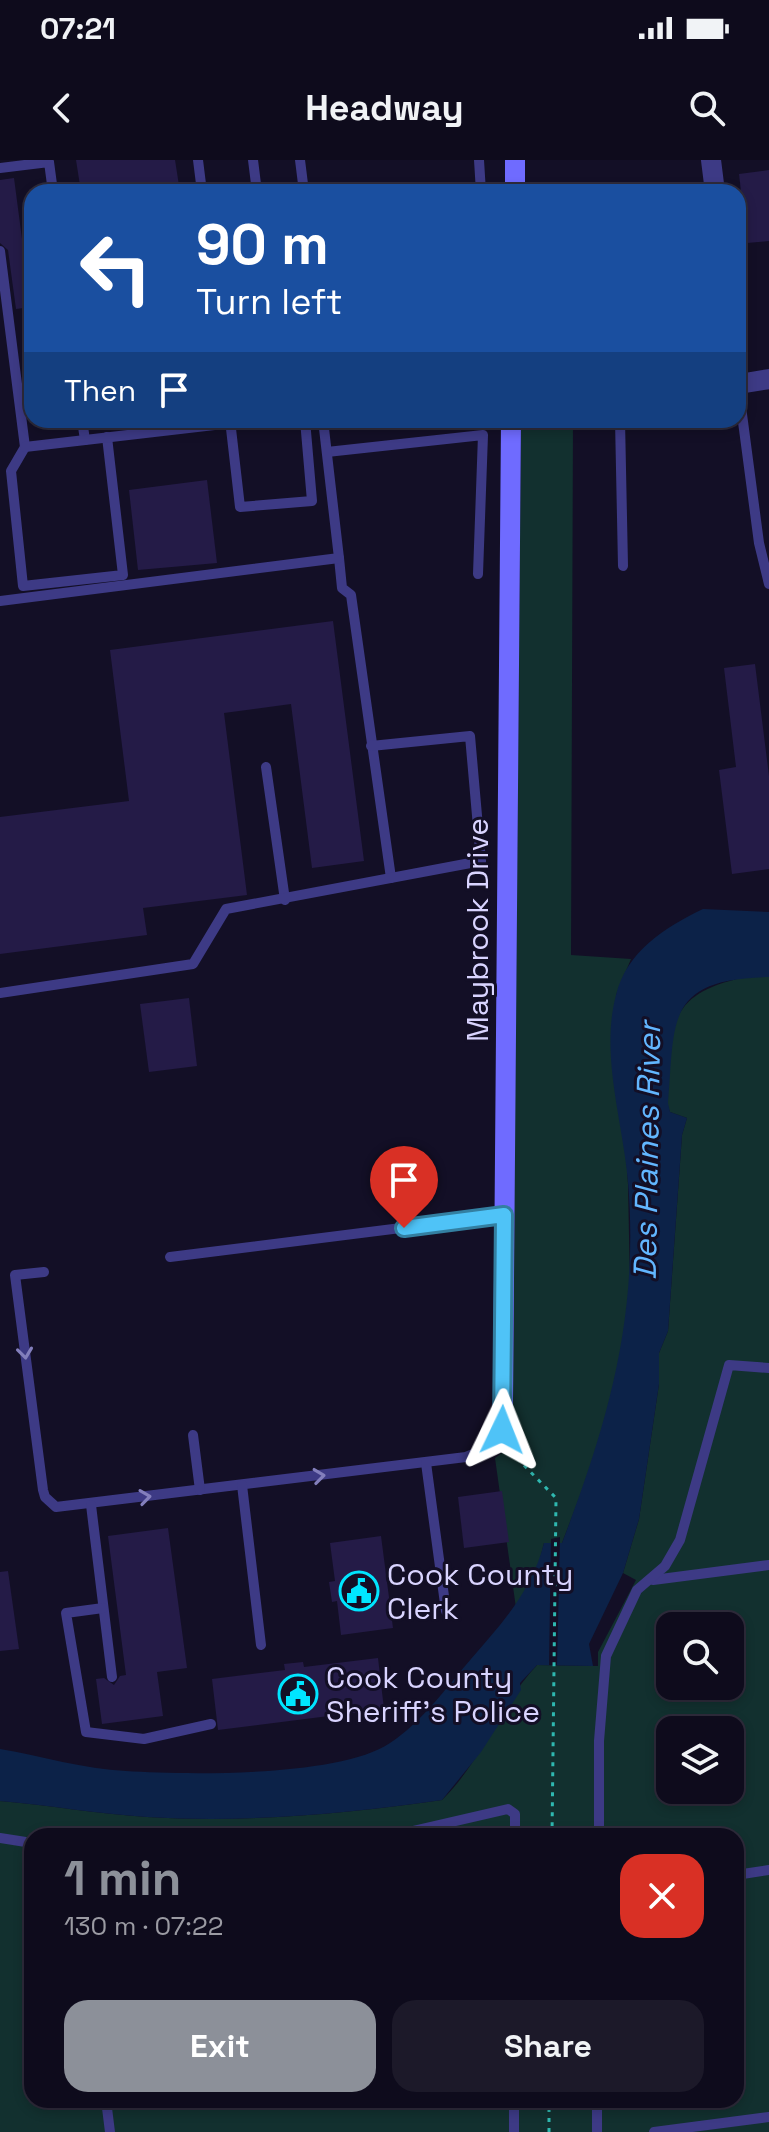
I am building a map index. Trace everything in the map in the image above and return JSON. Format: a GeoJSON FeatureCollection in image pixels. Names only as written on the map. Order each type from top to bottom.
{"type":"FeatureCollection","features":[{"type":"Feature","properties":{"kind":"street"},"geometry":{"type":"LineString","coordinates":[[515,160],[515,184]]}},
{"type":"Feature","properties":{"kind":"street"},"geometry":{"type":"LineString","coordinates":[[711,160],[714,184]]}},
{"type":"Feature","properties":{"kind":"street"},"geometry":{"type":"LineString","coordinates":[[746,381],[769,379]]}},
{"type":"Feature","properties":{"kind":"street","name":"Maybrook Drive"},"geometry":{"type":"LineString","coordinates":[[499,1439],[503,1402],[511,428]]}},
{"type":"Feature","properties":{"kind":"lane"},"geometry":{"type":"LineString","coordinates":[[198,160],[201,184]]}},
{"type":"Feature","properties":{"kind":"lane"},"geometry":{"type":"LineString","coordinates":[[253,160],[256,184]]}},
{"type":"Feature","properties":{"kind":"lane"},"geometry":{"type":"LineString","coordinates":[[300,160],[303,184]]}},
{"type":"Feature","properties":{"kind":"lane"},"geometry":{"type":"LineString","coordinates":[[479,160],[480,184]]}},
{"type":"Feature","properties":{"kind":"lane"},"geometry":{"type":"LineString","coordinates":[[0,168],[49,162],[52,184]]}},
{"type":"Feature","properties":{"kind":"lane"},"geometry":{"type":"LineString","coordinates":[[0,251],[25,447],[11,471],[23,586],[123,575],[107,437]]}},
{"type":"Feature","properties":{"kind":"lane"},"geometry":{"type":"LineString","coordinates":[[83,428],[85,440]]}},
{"type":"Feature","properties":{"kind":"lane"},"geometry":{"type":"LineString","coordinates":[[25,447],[181,428]]}},
{"type":"Feature","properties":{"kind":"lane"},"geometry":{"type":"LineString","coordinates":[[231,428],[240,507],[312,501],[306,428]]}},
{"type":"Feature","properties":{"kind":"lane"},"geometry":{"type":"LineString","coordinates":[[324,428],[342,588],[351,595],[391,878]]}},
{"type":"Feature","properties":{"kind":"lane"},"geometry":{"type":"LineString","coordinates":[[620,428],[623,566]]}},
{"type":"Feature","properties":{"kind":"lane"},"geometry":{"type":"LineString","coordinates":[[744,428],[759,543],[769,584]]}},
{"type":"Feature","properties":{"kind":"lane"},"geometry":{"type":"LineString","coordinates":[[327,452],[483,435],[478,574]]}},
{"type":"Feature","properties":{"kind":"lane"},"geometry":{"type":"LineString","coordinates":[[0,601],[339,558]]}},
{"type":"Feature","properties":{"kind":"lane"},"geometry":{"type":"LineString","coordinates":[[0,993],[193,964],[226,909],[481,861],[470,736],[371,746]]}},
{"type":"Feature","properties":{"kind":"lane"},"geometry":{"type":"LineString","coordinates":[[266,767],[285,900]]}},
{"type":"Feature","properties":{"kind":"lane"},"geometry":{"type":"LineString","coordinates":[[170,1257],[504,1215]]}},
{"type":"Feature","properties":{"kind":"lane"},"geometry":{"type":"LineString","coordinates":[[44,1272],[15,1275],[45,1497],[56,1507],[426,1463],[479,1453],[499,1439]]}},
{"type":"Feature","properties":{"kind":"lane"},"geometry":{"type":"LineString","coordinates":[[599,1828],[599,1741],[606,1656],[637,1590],[653,1580],[680,1540],[729,1365],[769,1368]]}},
{"type":"Feature","properties":{"kind":"lane"},"geometry":{"type":"LineString","coordinates":[[193,1435],[200,1490]]}},
{"type":"Feature","properties":{"kind":"lane"},"geometry":{"type":"LineString","coordinates":[[426,1463],[446,1611]]}},
{"type":"Feature","properties":{"kind":"lane"},"geometry":{"type":"LineString","coordinates":[[242,1485],[261,1645]]}},
{"type":"Feature","properties":{"kind":"lane"},"geometry":{"type":"LineString","coordinates":[[91,1505],[112,1677]]}},
{"type":"Feature","properties":{"kind":"lane"},"geometry":{"type":"LineString","coordinates":[[653,1580],[769,1565]]}},
{"type":"Feature","properties":{"kind":"lane"},"geometry":{"type":"LineString","coordinates":[[103,1608],[66,1613],[86,1732],[144,1739],[211,1724]]}},
{"type":"Feature","properties":{"kind":"lane"},"geometry":{"type":"LineString","coordinates":[[426,1828],[508,1809],[515,1814],[515,1828]]}},
{"type":"Feature","properties":{"kind":"lane"},"geometry":{"type":"LineString","coordinates":[[0,1838],[24,1842]]}},
{"type":"Feature","properties":{"kind":"lane"},"geometry":{"type":"LineString","coordinates":[[744,1874],[769,1870]]}},
{"type":"Feature","properties":{"kind":"lane"},"geometry":{"type":"LineString","coordinates":[[107,2108],[110,2132]]}},
{"type":"Feature","properties":{"kind":"lane"},"geometry":{"type":"LineString","coordinates":[[514,2108],[514,2132]]}},
{"type":"Feature","properties":{"kind":"lane"},"geometry":{"type":"LineString","coordinates":[[597,2108],[597,2132]]}},
{"type":"Feature","properties":{"kind":"lane"},"geometry":{"type":"LineString","coordinates":[[654,2132],[769,2117]]}},
{"type":"Feature","properties":{"kind":"path"},"geometry":{"type":"LineString","coordinates":[[499,1439],[554,1494],[552,1828]]}},
{"type":"Feature","properties":{"kind":"path"},"geometry":{"type":"LineString","coordinates":[[549,2108],[549,2132]]}},
{"type":"Feature","properties":{"kind":"green space"},"geometry":{"type":"Polygon","coordinates":[[[521,428],[573,428],[571,955],[631,959],[616,995],[628,1184],[630,1286],[617,1379],[596,1454],[562,1543],[544,1543],[537,1571],[516,1608],[495,1458],[503,1452],[512,1434],[521,428]]]}},
{"type":"Feature","properties":{"kind":"green space"},"geometry":{"type":"Polygon","coordinates":[[[745,977],[769,977],[769,2132],[0,2132],[0,1801],[129,1816],[221,1819],[332,1813],[442,1800],[469,1768],[512,1698],[537,1665],[598,1666],[598,1652],[636,1580],[623,1573],[639,1519],[659,1384],[659,1353],[668,1331],[682,1135],[687,1118],[670,1112],[667,1103],[672,1036],[685,1006],[698,994],[718,985],[745,977]]]}},
{"type":"Feature","properties":{"kind":"water","name":"Des Plaines River"},"geometry":{"type":"Polygon","coordinates":[[[703,909],[769,912],[769,977],[710,986],[693,996],[682,1010],[676,1027],[668,1103],[670,1112],[687,1118],[682,1135],[668,1331],[659,1353],[659,1384],[639,1519],[623,1573],[589,1644],[593,1666],[537,1665],[520,1683],[521,1690],[481,1752],[442,1800],[332,1813],[221,1819],[129,1816],[0,1801],[0,1749],[110,1770],[186,1773],[301,1768],[367,1754],[390,1743],[413,1725],[505,1619],[532,1576],[544,1543],[562,1543],[594,1453],[617,1366],[629,1277],[630,1231],[628,1182],[611,1065],[610,1041],[616,995],[621,979],[638,953],[674,924],[703,909]]]}},
{"type":"Feature","properties":{"kind":"pier"},"geometry":{"type":"Polygon","coordinates":[[[560,1537],[557,1665],[549,1665],[551,1539],[560,1537]]]}},
{"type":"Feature","properties":{"kind":"building"},"geometry":{"type":"Polygon","coordinates":[[[76,160],[175,160],[179,184],[80,184],[76,160]]]}},
{"type":"Feature","properties":{"kind":"building"},"geometry":{"type":"Polygon","coordinates":[[[769,170],[769,241],[747,243],[746,184],[740,184],[739,174],[769,170]]]}},
{"type":"Feature","properties":{"kind":"building"},"geometry":{"type":"Polygon","coordinates":[[[14,178],[24,254],[24,308],[16,309],[8,250],[0,243],[0,180],[14,178]]]}},
{"type":"Feature","properties":{"kind":"building"},"geometry":{"type":"Polygon","coordinates":[[[207,480],[217,563],[138,570],[129,490],[207,480]]]}},
{"type":"Feature","properties":{"kind":"building"},"geometry":{"type":"Polygon","coordinates":[[[333,621],[364,861],[312,868],[291,704],[224,713],[247,895],[143,908],[147,935],[0,954],[0,817],[129,801],[110,650],[333,621]]]}},
{"type":"Feature","properties":{"kind":"building"},"geometry":{"type":"Polygon","coordinates":[[[755,664],[769,776],[769,869],[732,874],[719,770],[736,767],[724,668],[755,664]]]}},
{"type":"Feature","properties":{"kind":"building"},"geometry":{"type":"Polygon","coordinates":[[[189,998],[197,1066],[149,1072],[140,1004],[189,998]]]}},
{"type":"Feature","properties":{"kind":"building"},"geometry":{"type":"Polygon","coordinates":[[[502,1491],[509,1542],[464,1548],[458,1497],[502,1491]]]}},
{"type":"Feature","properties":{"kind":"building"},"geometry":{"type":"Polygon","coordinates":[[[168,1528],[187,1668],[157,1672],[163,1716],[102,1724],[96,1679],[104,1678],[114,1685],[120,1676],[126,1675],[108,1536],[168,1528]]]}},
{"type":"Feature","properties":{"kind":"building","name":"Cook County Clerk"},"geometry":{"type":"Polygon","coordinates":[[[381,1536],[393,1628],[341,1635],[337,1601],[332,1602],[329,1582],[335,1581],[330,1543],[381,1536]]]}},
{"type":"Feature","properties":{"kind":"building"},"geometry":{"type":"Polygon","coordinates":[[[8,1571],[19,1649],[0,1651],[0,1572],[8,1571]]]}},
{"type":"Feature","properties":{"kind":"building","name":"Cook County Sheriff's Police"},"geometry":{"type":"Polygon","coordinates":[[[378,1658],[384,1709],[218,1730],[212,1679],[285,1670],[284,1664],[303,1662],[304,1667],[378,1658]]]}},
{"type":"Feature","properties":{"kind":"place","name":"Cook County Clerk"},"geometry":{"type":"Point","coordinates":[359,1591]}},
{"type":"Feature","properties":{"kind":"place","name":"Cook County Sheriff's Police"},"geometry":{"type":"Point","coordinates":[298,1694]}},
{"type":"Feature","properties":{"kind":"route"},"geometry":{"type":"LineString","coordinates":[[404,1228],[504,1215],[502,1430]]}}]}
